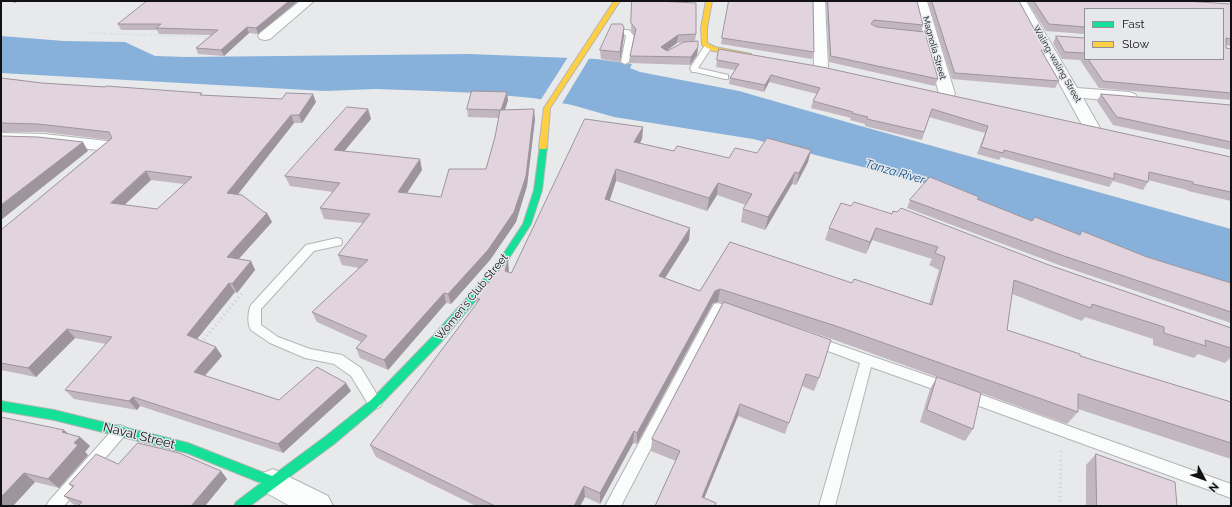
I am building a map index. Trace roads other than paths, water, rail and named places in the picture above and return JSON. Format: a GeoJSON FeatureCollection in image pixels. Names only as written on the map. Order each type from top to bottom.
{"type":"FeatureCollection","features":[{"type":"Feature","properties":{"kind":"street"},"geometry":{"type":"LineString","coordinates":[[264,36],[308,1]]}},
{"type":"Feature","properties":{"kind":"street","name":"Women's Club Street"},"geometry":{"type":"LineString","coordinates":[[240,506],[269,494],[375,402],[437,339],[499,267],[527,224],[538,190],[547,108],[582,52],[617,1]]}},
{"type":"Feature","properties":{"kind":"street"},"geometry":{"type":"LineString","coordinates":[[819,1],[820,67]]}},
{"type":"Feature","properties":{"kind":"street","name":"Magnolia Street"},"geometry":{"type":"LineString","coordinates":[[920,1],[926,35],[947,94]]}},
{"type":"Feature","properties":{"kind":"street","name":"Waling-waling Street"},"geometry":{"type":"LineString","coordinates":[[1020,1],[1048,36],[1073,92],[1096,128]]}},
{"type":"Feature","properties":{"kind":"street"},"geometry":{"type":"LineString","coordinates":[[706,3],[703,45],[721,51],[759,57]]}},
{"type":"Feature","properties":{"kind":"street"},"geometry":{"type":"LineString","coordinates":[[1073,92],[1144,99]]}},
{"type":"Feature","properties":{"kind":"street"},"geometry":{"type":"LineString","coordinates":[[1077,124],[1096,128]]}},
{"type":"Feature","properties":{"kind":"street"},"geometry":{"type":"LineString","coordinates":[[1,138],[44,139],[107,146],[88,161]]}},
{"type":"Feature","properties":{"kind":"street","name":"Naval Street"},"geometry":{"type":"LineString","coordinates":[[1,406],[54,415],[188,448],[269,494]]}},
{"type":"Feature","properties":{"kind":"street"},"geometry":{"type":"LineString","coordinates":[[269,494],[318,506]]}},
{"type":"Feature","properties":{"kind":"lane"},"geometry":{"type":"LineString","coordinates":[[625,62],[630,36],[626,32]]}},
{"type":"Feature","properties":{"kind":"lane"},"geometry":{"type":"LineString","coordinates":[[703,45],[694,68],[698,71],[725,77]]}},
{"type":"Feature","properties":{"kind":"lane"},"geometry":{"type":"LineString","coordinates":[[337,242],[310,248],[255,308],[255,327],[274,340],[309,354],[337,359],[356,372],[375,402]]}},
{"type":"Feature","properties":{"kind":"lane"},"geometry":{"type":"LineString","coordinates":[[613,506],[718,307],[748,318]]}},
{"type":"Feature","properties":{"kind":"lane"},"geometry":{"type":"LineString","coordinates":[[808,338],[1231,492]]}},
{"type":"Feature","properties":{"kind":"lane"},"geometry":{"type":"LineString","coordinates":[[826,506],[867,359]]}},
{"type":"Feature","properties":{"kind":"lane"},"geometry":{"type":"LineString","coordinates":[[54,506],[120,431]]}},
{"type":"Feature","properties":{"kind":"water","name":"Tanza River"},"geometry":{"type":"Polygon","coordinates":[[[1,36],[64,41],[125,42],[155,56],[469,54],[596,59],[632,64],[630,68],[640,72],[739,91],[1231,229],[1231,293],[921,182],[753,139],[614,117],[572,105],[533,98],[477,93],[375,89],[325,91],[1,73],[1,36]]]}}]}
